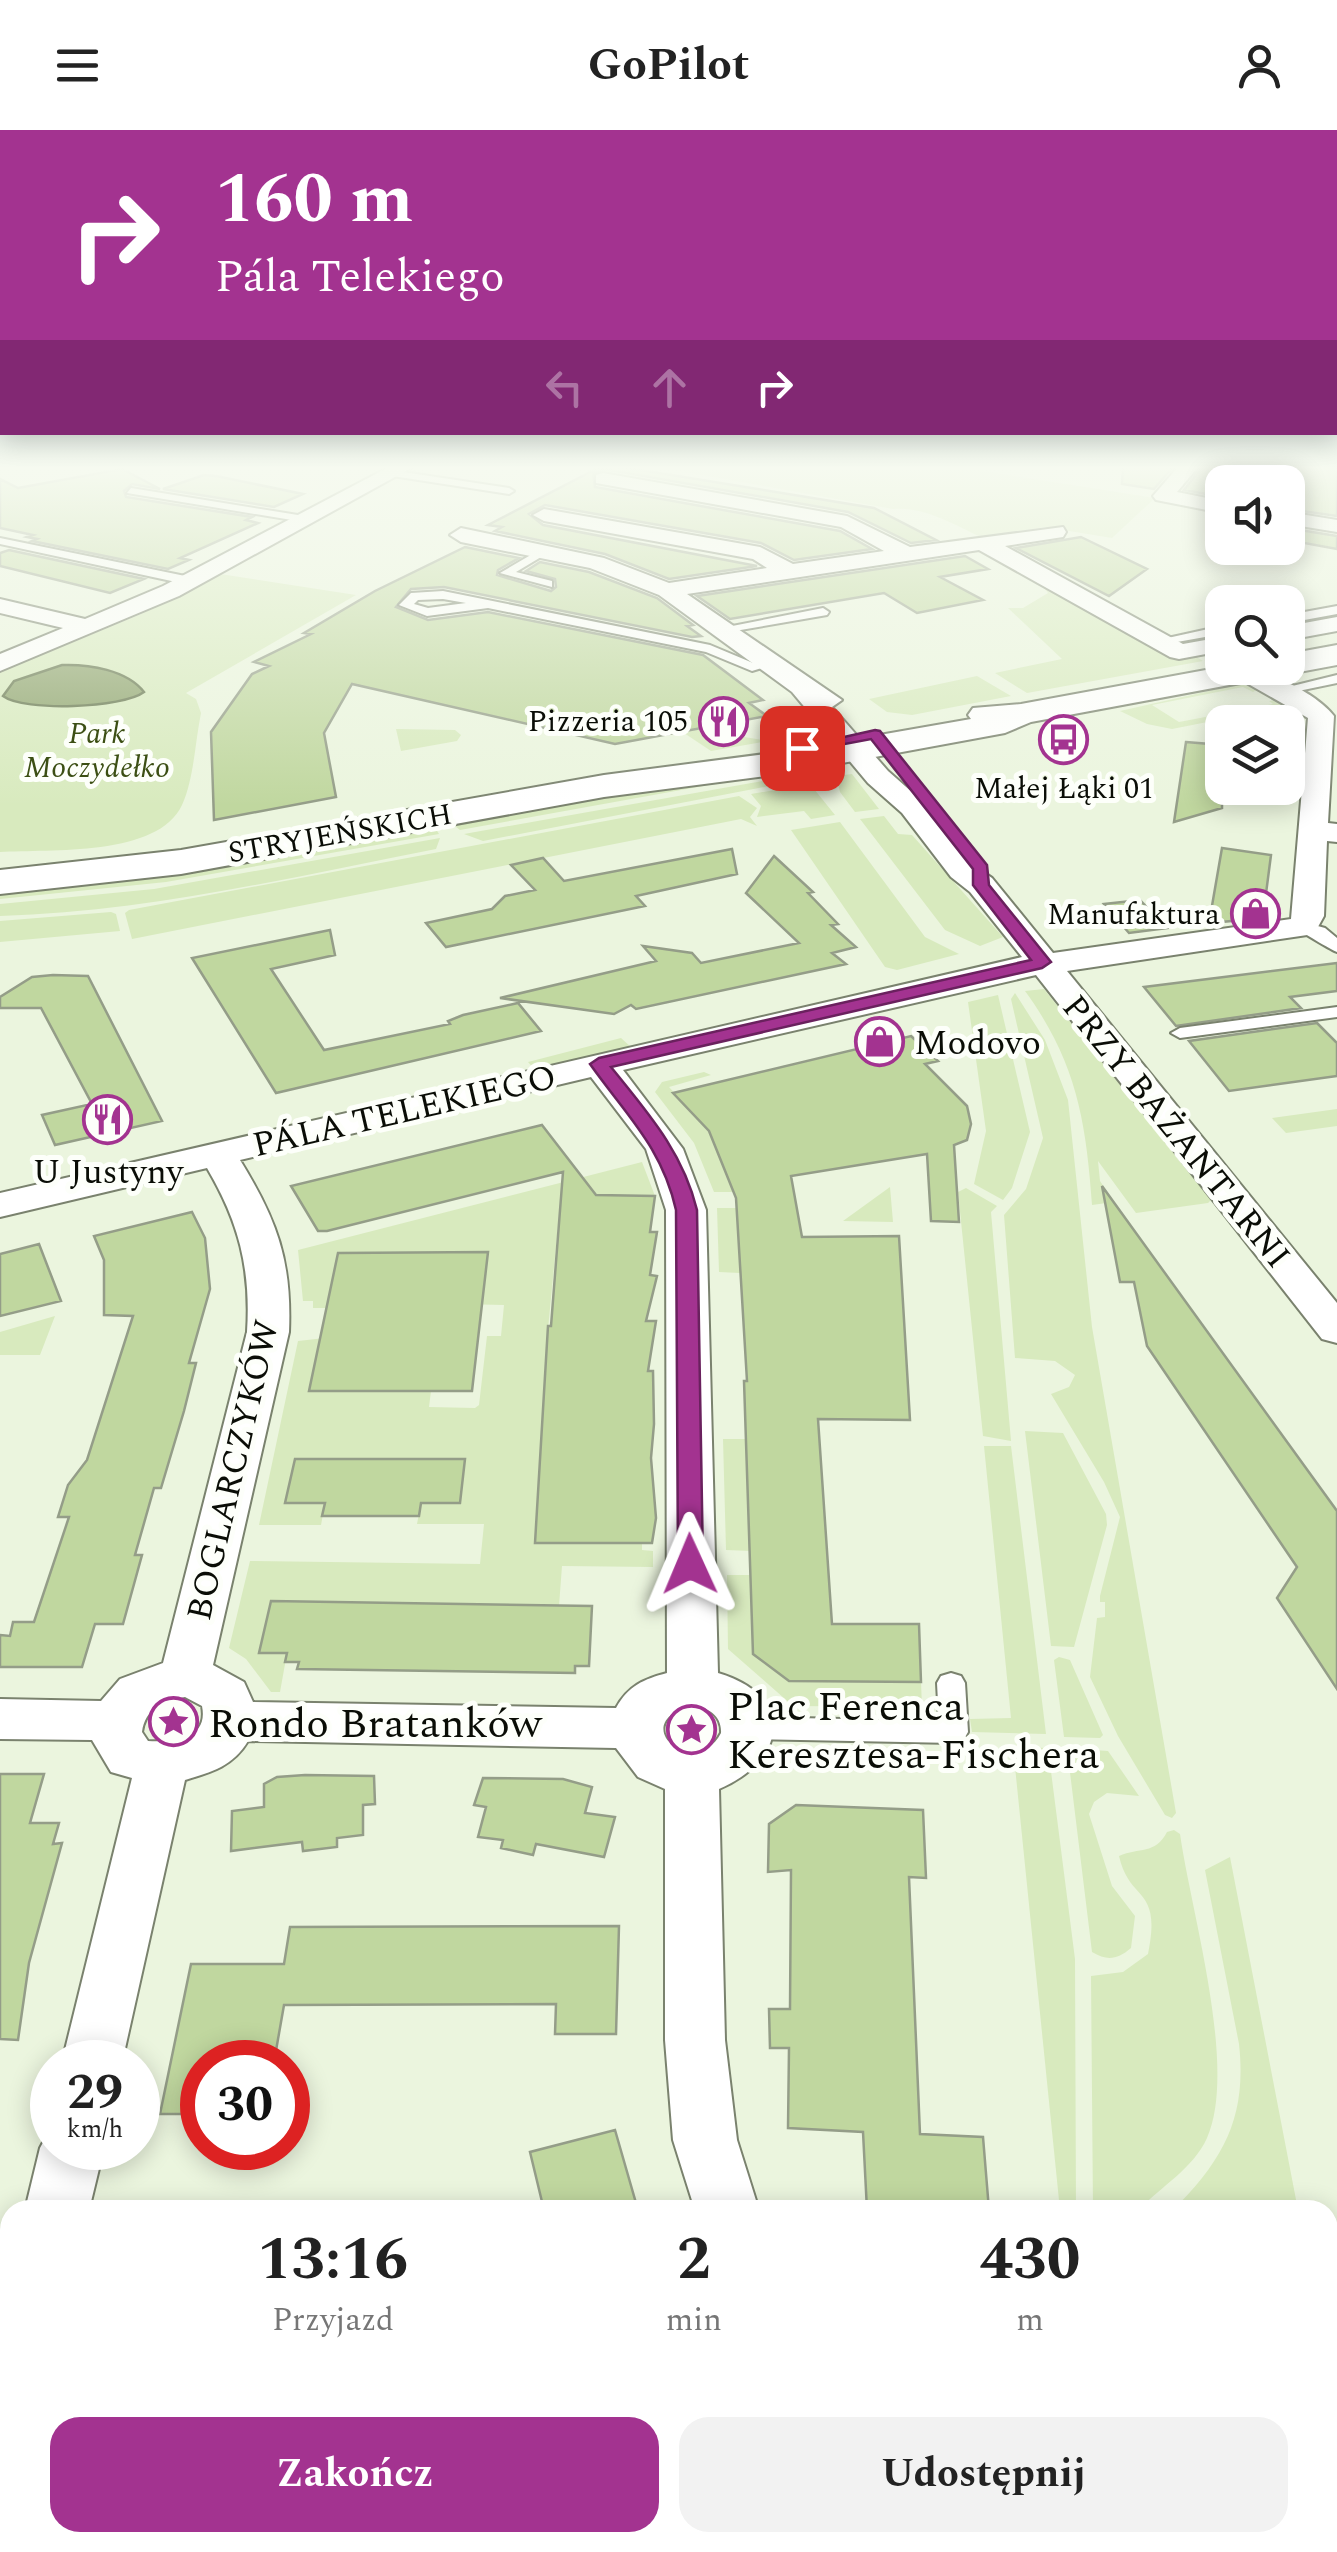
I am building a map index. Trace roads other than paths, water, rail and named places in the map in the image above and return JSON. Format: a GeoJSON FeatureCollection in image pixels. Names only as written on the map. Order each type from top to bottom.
{"type":"FeatureCollection","features":[{"type":"Feature","properties":{"kind":"street","name":"PRZY BAŻANTARNI"},"geometry":{"type":"LineString","coordinates":[[641,580],[667,590],[724,629],[803,688],[806,698],[866,743],[912,808],[962,870],[981,885],[1337,1330]]}},
{"type":"Feature","properties":{"kind":"street"},"geometry":{"type":"LineString","coordinates":[[667,590],[731,580]]}},
{"type":"Feature","properties":{"kind":"street"},"geometry":{"type":"LineString","coordinates":[[1051,580],[1179,652],[1205,647]]}},
{"type":"Feature","properties":{"kind":"street"},"geometry":{"type":"LineString","coordinates":[[0,663],[190,581]]}},
{"type":"Feature","properties":{"kind":"street"},"geometry":{"type":"LineString","coordinates":[[0,606],[90,627]]}},
{"type":"Feature","properties":{"kind":"street"},"geometry":{"type":"LineString","coordinates":[[1305,630],[1337,624]]}},
{"type":"Feature","properties":{"kind":"street","name":"STRYJEŃSKICH"},"geometry":{"type":"LineString","coordinates":[[1305,664],[1337,655]]}},
{"type":"Feature","properties":{"kind":"street","name":"STRYJEŃSKICH"},"geometry":{"type":"LineString","coordinates":[[0,882],[181,862],[678,775],[711,774],[866,743],[1005,723],[1021,714],[1205,684]]}},
{"type":"Feature","properties":{"kind":"street"},"geometry":{"type":"LineString","coordinates":[[1283,685],[1321,716],[1325,832],[1303,927]]}},
{"type":"Feature","properties":{"kind":"street","name":"PÁLA TELEKIEGO"},"geometry":{"type":"LineString","coordinates":[[0,1205],[1042,962],[1303,927]]}},
{"type":"Feature","properties":{"kind":"street"},"geometry":{"type":"LineString","coordinates":[[599,1064],[663,1144],[680,1182],[686,1210],[692,1686]]}},
{"type":"Feature","properties":{"kind":"street","name":"BOGLARCZYKÓW"},"geometry":{"type":"LineString","coordinates":[[185,1678],[268,1332],[270,1308],[271,1273],[264,1240],[250,1207],[218,1154]]}},
{"type":"Feature","properties":{"kind":"street"},"geometry":{"type":"LineString","coordinates":[[185,1678],[202,1680],[226,1696],[231,1721],[214,1747],[199,1757],[162,1765],[130,1757],[120,1747],[116,1721],[134,1695],[167,1680],[185,1678]]}},
{"type":"Feature","properties":{"kind":"street"},"geometry":{"type":"LineString","coordinates":[[692,1686],[726,1695],[738,1705],[748,1728],[745,1744],[736,1756],[723,1766],[692,1773],[656,1764],[643,1754],[634,1728],[638,1714],[659,1693],[692,1686]]}},
{"type":"Feature","properties":{"kind":"street"},"geometry":{"type":"LineString","coordinates":[[0,1719],[116,1721]]}},
{"type":"Feature","properties":{"kind":"street"},"geometry":{"type":"LineString","coordinates":[[231,1721],[634,1728]]}},
{"type":"Feature","properties":{"kind":"street"},"geometry":{"type":"LineString","coordinates":[[97,2040],[162,1765]]}},
{"type":"Feature","properties":{"kind":"street"},"geometry":{"type":"LineString","coordinates":[[692,1773],[695,2040],[705,2140],[723,2200]]}},
{"type":"Feature","properties":{"kind":"street"},"geometry":{"type":"LineString","coordinates":[[59,2200],[67,2170]]}},
{"type":"Feature","properties":{"kind":"lane"},"geometry":{"type":"LineString","coordinates":[[185,580],[190,581]]}},
{"type":"Feature","properties":{"kind":"lane"},"geometry":{"type":"LineString","coordinates":[[533,580],[548,584]]}},
{"type":"Feature","properties":{"kind":"lane"},"geometry":{"type":"LineString","coordinates":[[490,604],[427,612],[404,605],[409,599],[427,595],[490,604],[710,650],[752,666],[770,664]]}},
{"type":"Feature","properties":{"kind":"lane"},"geometry":{"type":"LineString","coordinates":[[1305,615],[1337,610]]}},
{"type":"Feature","properties":{"kind":"lane"},"geometry":{"type":"LineString","coordinates":[[724,629],[822,612]]}},
{"type":"Feature","properties":{"kind":"lane"},"geometry":{"type":"LineString","coordinates":[[1160,641],[1205,633]]}},
{"type":"Feature","properties":{"kind":"lane"},"geometry":{"type":"LineString","coordinates":[[1305,677],[1337,679]]}},
{"type":"Feature","properties":{"kind":"lane"},"geometry":{"type":"LineString","coordinates":[[1303,927],[1319,932],[1337,947]]}},
{"type":"Feature","properties":{"kind":"lane"},"geometry":{"type":"LineString","coordinates":[[1180,1033],[1337,1012]]}},
{"type":"Feature","properties":{"kind":"lane"},"geometry":{"type":"LineString","coordinates":[[748,1728],[954,1732],[951,1683]]}},
{"type":"Feature","properties":{"kind":"place","name":"Pizzeria 105"},"geometry":{"type":"Point","coordinates":[723,721]}},
{"type":"Feature","properties":{"kind":"place","name":"Małej Łąki 01"},"geometry":{"type":"Point","coordinates":[1064,739]}},
{"type":"Feature","properties":{"kind":"place","name":"Manufaktura"},"geometry":{"type":"Point","coordinates":[1255,914]}},
{"type":"Feature","properties":{"kind":"place","name":"Modovo"},"geometry":{"type":"Point","coordinates":[879,1042]}},
{"type":"Feature","properties":{"kind":"place","name":"U Justyny"},"geometry":{"type":"Point","coordinates":[108,1119]}},
{"type":"Feature","properties":{"kind":"place","name":"Rondo Bratanków"},"geometry":{"type":"Point","coordinates":[173,1722]}},
{"type":"Feature","properties":{"kind":"place","name":"Plac Ferenca Keresztesa-Fischera"},"geometry":{"type":"Point","coordinates":[692,1729]}},
{"type":"Feature","properties":{"kind":"park label","name":"Park Moczydełko"},"geometry":{"type":"Point","coordinates":[97,750]}}]}
